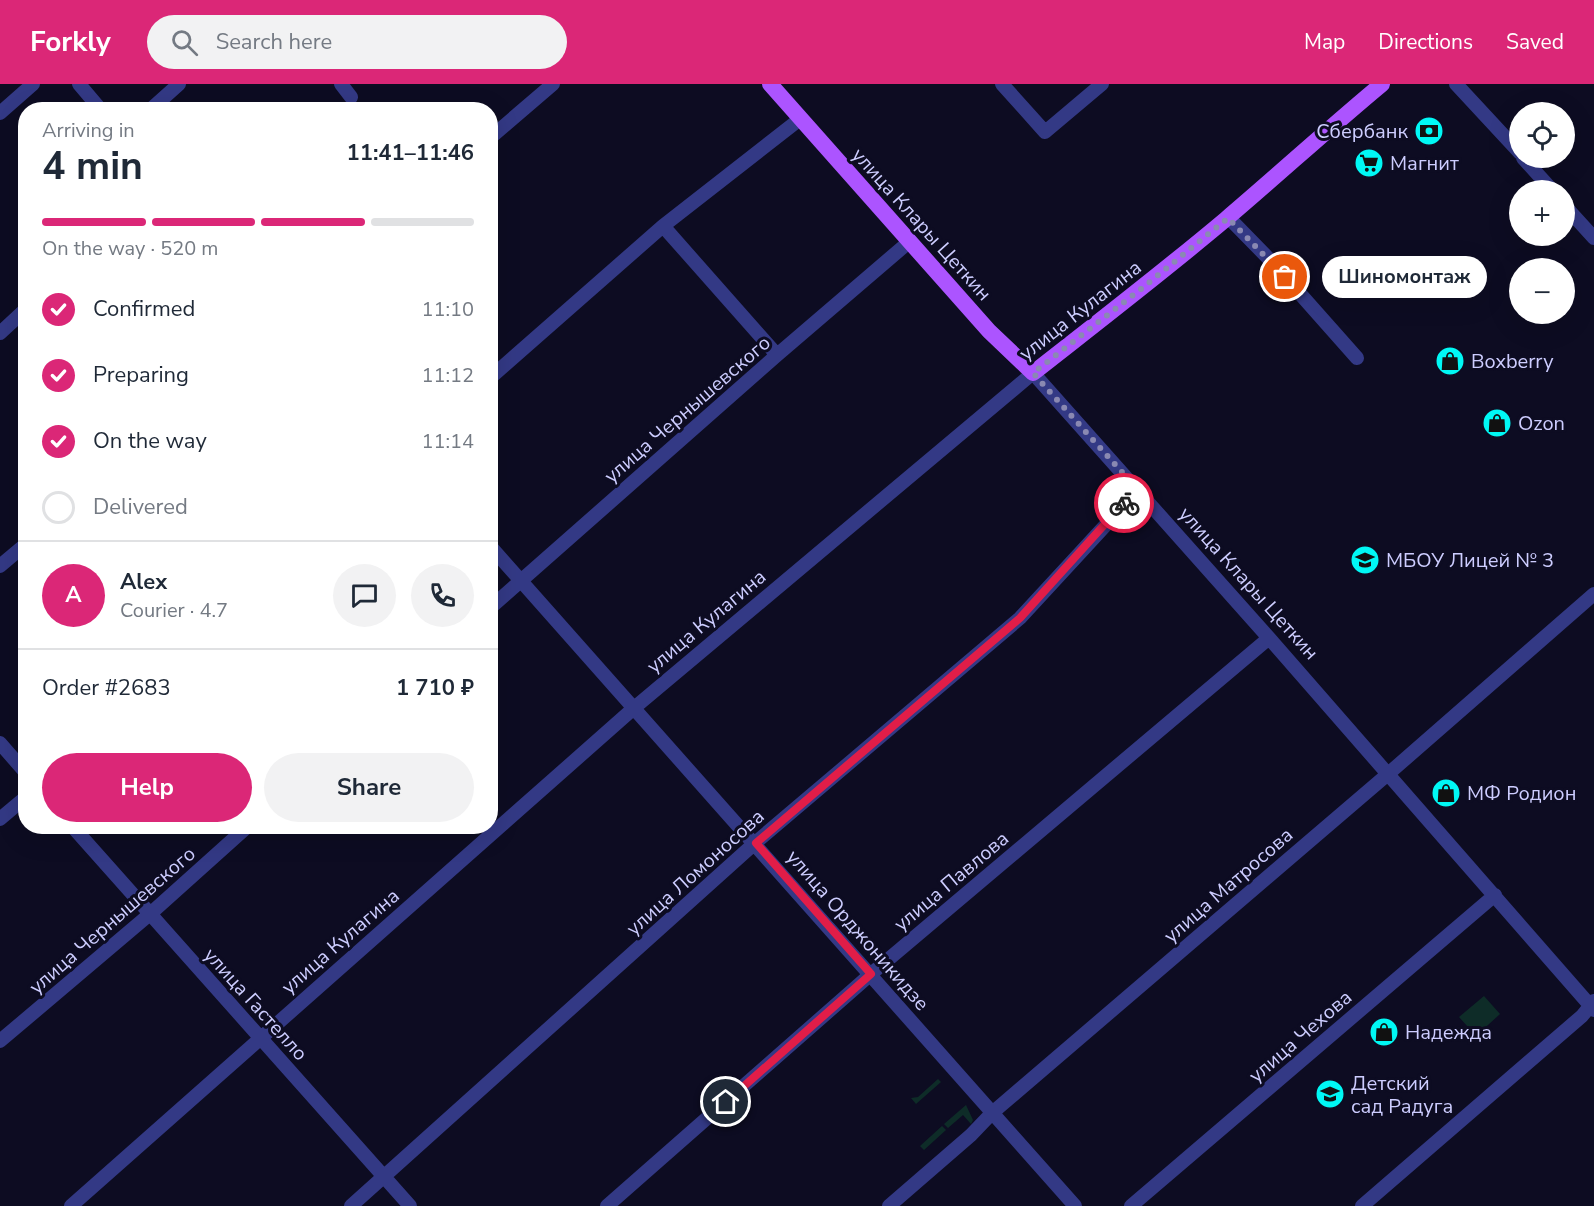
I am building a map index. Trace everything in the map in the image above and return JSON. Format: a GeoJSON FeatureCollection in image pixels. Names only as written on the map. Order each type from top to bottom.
{"type":"FeatureCollection","features":[{"type":"Feature","properties":{"kind":"main road","name":"улица Клары Цеткин"},"geometry":{"type":"LineString","coordinates":[[770,84],[989,331],[1033,373]]}},
{"type":"Feature","properties":{"kind":"main road","name":"улица Кулагина"},"geometry":{"type":"LineString","coordinates":[[1033,373],[1228,218],[1312,142],[1382,84]]}},
{"type":"Feature","properties":{"kind":"street"},"geometry":{"type":"LineString","coordinates":[[0,113],[33,84]]}},
{"type":"Feature","properties":{"kind":"street"},"geometry":{"type":"LineString","coordinates":[[79,84],[94,102]]}},
{"type":"Feature","properties":{"kind":"street"},"geometry":{"type":"LineString","coordinates":[[159,102],[179,84]]}},
{"type":"Feature","properties":{"kind":"street"},"geometry":{"type":"LineString","coordinates":[[340,84],[351,97]]}},
{"type":"Feature","properties":{"kind":"street"},"geometry":{"type":"LineString","coordinates":[[498,131],[553,84]]}},
{"type":"Feature","properties":{"kind":"street"},"geometry":{"type":"LineString","coordinates":[[1002,84],[1045,132],[1102,84]]}},
{"type":"Feature","properties":{"kind":"street"},"geometry":{"type":"LineString","coordinates":[[1456,84],[1509,141]]}},
{"type":"Feature","properties":{"kind":"street"},"geometry":{"type":"LineString","coordinates":[[498,371],[663,226],[800,119]]}},
{"type":"Feature","properties":{"kind":"street"},"geometry":{"type":"LineString","coordinates":[[1532,168],[1543,180]]}},
{"type":"Feature","properties":{"kind":"street"},"geometry":{"type":"LineString","coordinates":[[1575,217],[1594,238]]}},
{"type":"Feature","properties":{"kind":"street"},"geometry":{"type":"LineString","coordinates":[[1228,218],[1271,261],[1358,357]]}},
{"type":"Feature","properties":{"kind":"street"},"geometry":{"type":"LineString","coordinates":[[663,226],[777,355]]}},
{"type":"Feature","properties":{"kind":"street","name":"улица Чернышевского"},"geometry":{"type":"LineString","coordinates":[[498,601],[910,241]]}},
{"type":"Feature","properties":{"kind":"street"},"geometry":{"type":"LineString","coordinates":[[0,333],[18,316]]}},
{"type":"Feature","properties":{"kind":"street","name":"улица Клары Цеткин"},"geometry":{"type":"LineString","coordinates":[[1033,373],[1593,1006]]}},
{"type":"Feature","properties":{"kind":"street","name":"улица Кулагина"},"geometry":{"type":"LineString","coordinates":[[498,828],[634,708],[1033,373]]}},
{"type":"Feature","properties":{"kind":"street","name":"улица Ломоносова"},"geometry":{"type":"LineString","coordinates":[[351,1206],[756,843],[1020,618],[1138,490]]}},
{"type":"Feature","properties":{"kind":"street"},"geometry":{"type":"LineString","coordinates":[[0,566],[18,551]]}},
{"type":"Feature","properties":{"kind":"street","name":"улица Орджоникидзе"},"geometry":{"type":"LineString","coordinates":[[498,554],[756,843],[1075,1206]]}},
{"type":"Feature","properties":{"kind":"street","name":"улица Матросова"},"geometry":{"type":"LineString","coordinates":[[889,1206],[971,1135],[992,1113],[1388,774],[1594,594]]}},
{"type":"Feature","properties":{"kind":"street","name":"улица Павлова"},"geometry":{"type":"LineString","coordinates":[[607,1206],[871,974],[1269,638]]}},
{"type":"Feature","properties":{"kind":"street"},"geometry":{"type":"LineString","coordinates":[[0,743],[18,764]]}},
{"type":"Feature","properties":{"kind":"street"},"geometry":{"type":"LineString","coordinates":[[0,819],[18,804]]}},
{"type":"Feature","properties":{"kind":"street","name":"улица Гастелло"},"geometry":{"type":"LineString","coordinates":[[79,834],[410,1206]]}},
{"type":"Feature","properties":{"kind":"street","name":"улица Чернышевского"},"geometry":{"type":"LineString","coordinates":[[0,1041],[150,914],[239,834]]}},
{"type":"Feature","properties":{"kind":"street","name":"улица Кулагина"},"geometry":{"type":"LineString","coordinates":[[71,1206],[492,834]]}},
{"type":"Feature","properties":{"kind":"street","name":"улица Чехова"},"geometry":{"type":"LineString","coordinates":[[1131,1206],[1495,895]]}},
{"type":"Feature","properties":{"kind":"street"},"geometry":{"type":"LineString","coordinates":[[1362,1206],[1593,1006]]}},
{"type":"Feature","properties":{"kind":"green space"},"geometry":{"type":"Polygon","coordinates":[[[1484,996],[1500,1014],[1476,1036],[1459,1017],[1484,996]]]}},
{"type":"Feature","properties":{"kind":"green space"},"geometry":{"type":"Polygon","coordinates":[[[938,1079],[941,1082],[916,1104],[911,1098],[918,1097],[938,1079]]]}},
{"type":"Feature","properties":{"kind":"green space"},"geometry":{"type":"Polygon","coordinates":[[[966,1105],[973,1120],[971,1124],[963,1115],[948,1128],[944,1124],[966,1105]]]}},
{"type":"Feature","properties":{"kind":"green space"},"geometry":{"type":"Polygon","coordinates":[[[942,1126],[946,1130],[924,1150],[920,1146],[942,1126]]]}},
{"type":"Feature","properties":{"kind":"way so far"},"geometry":{"type":"LineString","coordinates":[[1124,503],[1138,490],[1033,373],[1228,218],[1285,277]]}},
{"type":"Feature","properties":{"kind":"place","name":"Сбербанк"},"geometry":{"type":"Point","coordinates":[1429,131]}},
{"type":"Feature","properties":{"kind":"place","name":"Магнит"},"geometry":{"type":"Point","coordinates":[1369,163]}},
{"type":"Feature","properties":{"kind":"place","name":"Шиномонтаж"},"geometry":{"type":"Point","coordinates":[1285,277]}},
{"type":"Feature","properties":{"kind":"place","name":"Boxberry"},"geometry":{"type":"Point","coordinates":[1450,361]}},
{"type":"Feature","properties":{"kind":"place","name":"Ozon"},"geometry":{"type":"Point","coordinates":[1497,423]}},
{"type":"Feature","properties":{"kind":"place","name":"МБОУ Лицей № 3"},"geometry":{"type":"Point","coordinates":[1365,560]}},
{"type":"Feature","properties":{"kind":"place","name":"МФ Родион"},"geometry":{"type":"Point","coordinates":[1446,793]}},
{"type":"Feature","properties":{"kind":"place","name":"Надежда"},"geometry":{"type":"Point","coordinates":[1384,1032]}},
{"type":"Feature","properties":{"kind":"place","name":"Детский сад Радуга"},"geometry":{"type":"Point","coordinates":[1330,1094]}},
{"type":"Feature","properties":{"kind":"route"},"geometry":{"type":"LineString","coordinates":[[726,1102],[871,974],[756,843],[1020,618],[1124,503]]}}]}
